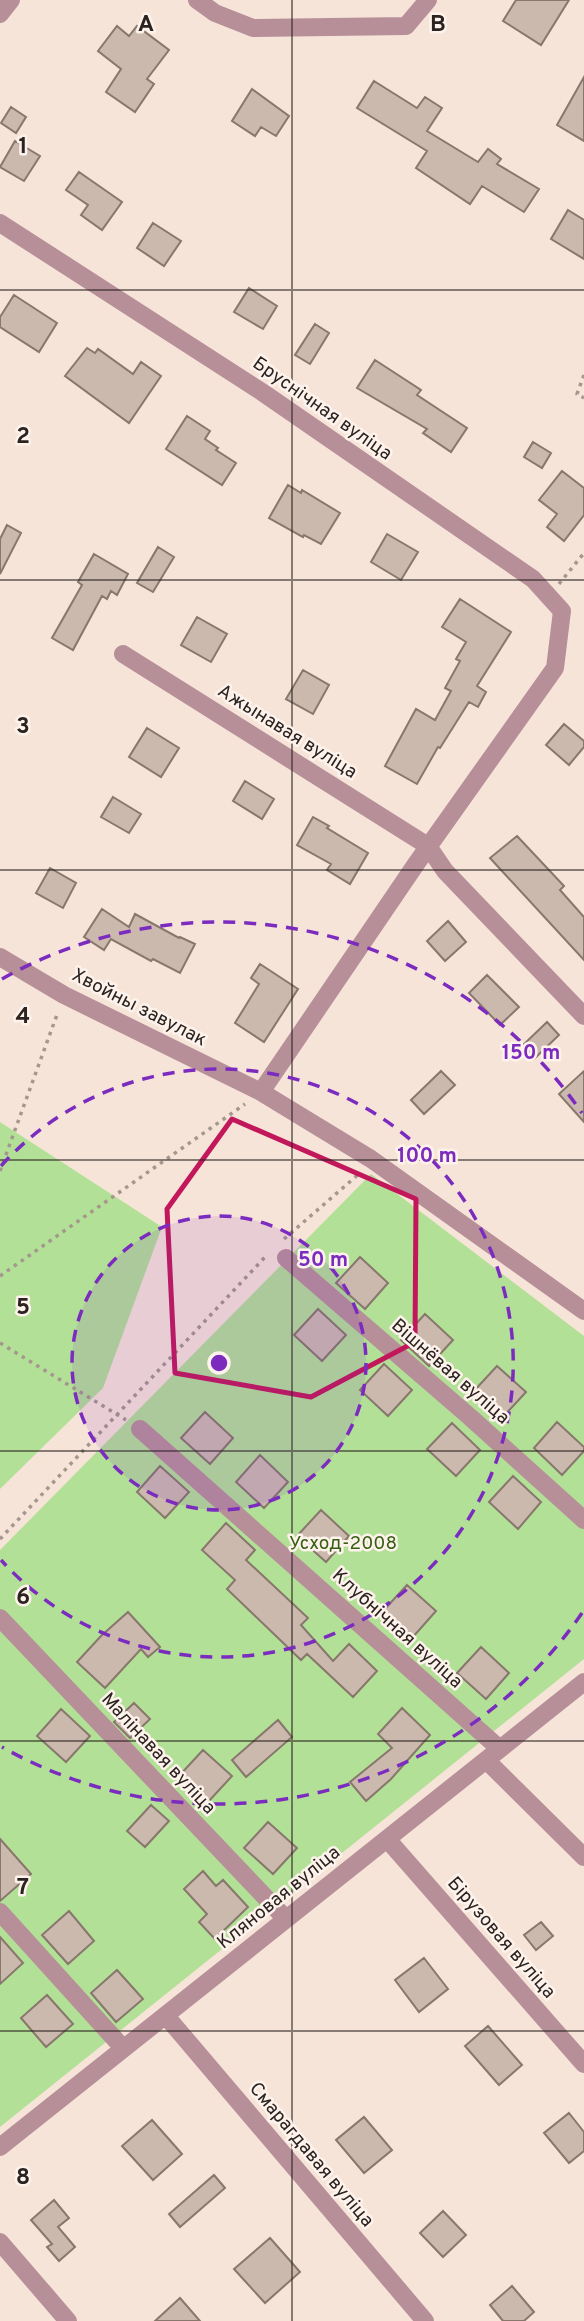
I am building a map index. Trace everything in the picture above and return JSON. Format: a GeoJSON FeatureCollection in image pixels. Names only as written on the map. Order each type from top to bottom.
{"type":"FeatureCollection","features":[{"type":"Feature","properties":{"kind":"street"},"geometry":{"type":"LineString","coordinates":[[0,14],[11,0]]}},
{"type":"Feature","properties":{"kind":"street"},"geometry":{"type":"LineString","coordinates":[[197,0],[215,13],[253,28],[406,26],[429,0]]}},
{"type":"Feature","properties":{"kind":"street","name":"Бруснічная вуліца"},"geometry":{"type":"LineString","coordinates":[[0,223],[262,392],[533,579],[562,611],[555,668],[428,846]]}},
{"type":"Feature","properties":{"kind":"street","name":"Ажынавая вуліца"},"geometry":{"type":"LineString","coordinates":[[122,654],[428,846]]}},
{"type":"Feature","properties":{"kind":"street"},"geometry":{"type":"LineString","coordinates":[[261,1093],[428,846],[445,871],[584,1016]]}},
{"type":"Feature","properties":{"kind":"street","name":"Хвойны завулак"},"geometry":{"type":"LineString","coordinates":[[0,957],[64,995],[261,1093],[371,1159],[584,1311]]}},
{"type":"Feature","properties":{"kind":"street","name":"Вішнёвая вуліца"},"geometry":{"type":"LineString","coordinates":[[280,1253],[470,1417],[584,1520]]}},
{"type":"Feature","properties":{"kind":"street","name":"Клубнічная вуліца"},"geometry":{"type":"LineString","coordinates":[[140,1429],[500,1749]]}},
{"type":"Feature","properties":{"kind":"street","name":"Малінавая вуліца"},"geometry":{"type":"LineString","coordinates":[[0,1618],[286,1919]]}},
{"type":"Feature","properties":{"kind":"street","name":"Кляновая вуліца"},"geometry":{"type":"LineString","coordinates":[[0,2147],[584,1682]]}},
{"type":"Feature","properties":{"kind":"street"},"geometry":{"type":"LineString","coordinates":[[486,1760],[584,1857]]}},
{"type":"Feature","properties":{"kind":"street","name":"Бірузовая вуліца"},"geometry":{"type":"LineString","coordinates":[[387,1839],[584,2064]]}},
{"type":"Feature","properties":{"kind":"street"},"geometry":{"type":"LineString","coordinates":[[0,1912],[123,2048]]}},
{"type":"Feature","properties":{"kind":"street","name":"Смарагдавая вуліца"},"geometry":{"type":"LineString","coordinates":[[166,2016],[425,2321]]}},
{"type":"Feature","properties":{"kind":"street"},"geometry":{"type":"LineString","coordinates":[[0,2242],[68,2321]]}},
{"type":"Feature","properties":{"kind":"path"},"geometry":{"type":"LineString","coordinates":[[584,375],[577,394],[584,398]]}},
{"type":"Feature","properties":{"kind":"path"},"geometry":{"type":"LineString","coordinates":[[550,597],[584,553]]}},
{"type":"Feature","properties":{"kind":"path"},"geometry":{"type":"LineString","coordinates":[[0,1171],[64,995]]}},
{"type":"Feature","properties":{"kind":"path"},"geometry":{"type":"LineString","coordinates":[[0,1276],[261,1093]]}},
{"type":"Feature","properties":{"kind":"path"},"geometry":{"type":"LineString","coordinates":[[0,1539],[116,1414],[363,1170]]}},
{"type":"Feature","properties":{"kind":"path"},"geometry":{"type":"LineString","coordinates":[[0,1343],[140,1429]]}},
{"type":"Feature","properties":{"kind":"highlighted area"},"geometry":{"type":"Polygon","coordinates":[[[232,1119],[416,1199],[415,1342],[311,1397],[175,1373],[167,1209],[232,1119]]]}},
{"type":"Feature","properties":{"kind":"green space"},"geometry":{"type":"Polygon","coordinates":[[[0,1122],[162,1227],[103,1388],[0,1489],[0,1122]]]}},
{"type":"Feature","properties":{"kind":"green space","name":"Усход-2008"},"geometry":{"type":"Polygon","coordinates":[[[371,1174],[584,1336],[584,1659],[0,2127],[0,1550],[371,1174]]]}},
{"type":"Feature","properties":{"kind":"building"},"geometry":{"type":"Polygon","coordinates":[[[516,0],[569,0],[541,45],[503,21],[516,0]]]}},
{"type":"Feature","properties":{"kind":"building"},"geometry":{"type":"Polygon","coordinates":[[[117,26],[129,36],[137,26],[169,50],[147,79],[154,84],[135,112],[106,92],[121,69],[98,51],[117,26]]]}},
{"type":"Feature","properties":{"kind":"building"},"geometry":{"type":"Polygon","coordinates":[[[584,77],[584,141],[557,125],[584,77]]]}},
{"type":"Feature","properties":{"kind":"building"},"geometry":{"type":"Polygon","coordinates":[[[374,81],[417,108],[425,97],[442,108],[427,131],[478,162],[488,149],[501,159],[497,164],[539,189],[524,212],[482,186],[470,204],[416,168],[427,151],[357,108],[374,81]]]}},
{"type":"Feature","properties":{"kind":"building"},"geometry":{"type":"Polygon","coordinates":[[[252,89],[289,116],[276,136],[261,127],[255,136],[232,121],[252,89]]]}},
{"type":"Feature","properties":{"kind":"building"},"geometry":{"type":"Polygon","coordinates":[[[11,107],[26,117],[16,133],[1,123],[11,107]]]}},
{"type":"Feature","properties":{"kind":"building"},"geometry":{"type":"Polygon","coordinates":[[[15,141],[40,156],[24,181],[0,167],[15,141]]]}},
{"type":"Feature","properties":{"kind":"building"},"geometry":{"type":"Polygon","coordinates":[[[79,172],[122,202],[102,230],[81,215],[88,205],[66,190],[79,172]]]}},
{"type":"Feature","properties":{"kind":"building"},"geometry":{"type":"Polygon","coordinates":[[[568,210],[584,220],[584,259],[551,239],[568,210]]]}},
{"type":"Feature","properties":{"kind":"building"},"geometry":{"type":"Polygon","coordinates":[[[153,223],[181,241],[164,266],[137,248],[153,223]]]}},
{"type":"Feature","properties":{"kind":"building"},"geometry":{"type":"Polygon","coordinates":[[[249,288],[277,306],[263,329],[234,312],[249,288]]]}},
{"type":"Feature","properties":{"kind":"building"},"geometry":{"type":"Polygon","coordinates":[[[14,295],[57,323],[39,352],[0,327],[0,317],[14,295]]]}},
{"type":"Feature","properties":{"kind":"building"},"geometry":{"type":"Polygon","coordinates":[[[315,324],[329,333],[310,364],[295,355],[315,324]]]}},
{"type":"Feature","properties":{"kind":"building"},"geometry":{"type":"Polygon","coordinates":[[[87,348],[95,353],[98,349],[133,374],[141,362],[161,376],[129,423],[65,376],[87,348]]]}},
{"type":"Feature","properties":{"kind":"building"},"geometry":{"type":"Polygon","coordinates":[[[375,360],[421,390],[417,395],[467,428],[451,452],[423,433],[427,429],[357,388],[375,360]]]}},
{"type":"Feature","properties":{"kind":"building"},"geometry":{"type":"Polygon","coordinates":[[[187,416],[210,431],[205,439],[236,463],[222,485],[166,449],[187,416]]]}},
{"type":"Feature","properties":{"kind":"building"},"geometry":{"type":"Polygon","coordinates":[[[533,442],[551,453],[542,468],[524,457],[533,442]]]}},
{"type":"Feature","properties":{"kind":"building"},"geometry":{"type":"Polygon","coordinates":[[[562,471],[584,488],[584,515],[564,541],[547,527],[557,514],[539,500],[562,471]]]}},
{"type":"Feature","properties":{"kind":"building"},"geometry":{"type":"Polygon","coordinates":[[[288,485],[301,493],[302,490],[340,513],[321,544],[269,518],[288,485]]]}},
{"type":"Feature","properties":{"kind":"building"},"geometry":{"type":"Polygon","coordinates":[[[7,525],[21,533],[0,574],[0,539],[7,525]]]}},
{"type":"Feature","properties":{"kind":"building"},"geometry":{"type":"Polygon","coordinates":[[[387,534],[418,552],[401,580],[371,562],[387,534]]]}},
{"type":"Feature","properties":{"kind":"building"},"geometry":{"type":"Polygon","coordinates":[[[158,547],[174,557],[153,592],[137,583],[158,547]]]}},
{"type":"Feature","properties":{"kind":"building"},"geometry":{"type":"Polygon","coordinates":[[[94,554],[128,574],[117,595],[111,591],[107,599],[102,596],[73,650],[52,638],[82,585],[78,582],[94,554]]]}},
{"type":"Feature","properties":{"kind":"building"},"geometry":{"type":"Polygon","coordinates":[[[460,599],[511,632],[477,686],[486,692],[478,707],[469,702],[417,784],[385,766],[416,709],[435,720],[451,691],[445,688],[460,661],[456,659],[466,642],[442,627],[460,599]]]}},
{"type":"Feature","properties":{"kind":"building"},"geometry":{"type":"Polygon","coordinates":[[[197,617],[227,634],[211,662],[181,645],[197,617]]]}},
{"type":"Feature","properties":{"kind":"building"},"geometry":{"type":"Polygon","coordinates":[[[303,670],[329,685],[313,714],[286,699],[303,670]]]}},
{"type":"Feature","properties":{"kind":"building"},"geometry":{"type":"Polygon","coordinates":[[[564,724],[584,741],[584,747],[569,765],[546,745],[564,724]]]}},
{"type":"Feature","properties":{"kind":"building"},"geometry":{"type":"Polygon","coordinates":[[[147,728],[179,748],[161,777],[129,757],[147,728]]]}},
{"type":"Feature","properties":{"kind":"building"},"geometry":{"type":"Polygon","coordinates":[[[245,781],[274,799],[262,819],[233,801],[245,781]]]}},
{"type":"Feature","properties":{"kind":"building"},"geometry":{"type":"Polygon","coordinates":[[[113,797],[141,814],[129,833],[101,817],[113,797]]]}},
{"type":"Feature","properties":{"kind":"building"},"geometry":{"type":"Polygon","coordinates":[[[313,817],[368,853],[350,884],[327,870],[331,864],[297,845],[313,817]]]}},
{"type":"Feature","properties":{"kind":"building"},"geometry":{"type":"Polygon","coordinates":[[[517,836],[564,886],[560,890],[584,917],[584,960],[490,858],[517,836]]]}},
{"type":"Feature","properties":{"kind":"building"},"geometry":{"type":"Polygon","coordinates":[[[50,868],[76,883],[63,908],[36,893],[50,868]]]}},
{"type":"Feature","properties":{"kind":"building"},"geometry":{"type":"Polygon","coordinates":[[[102,909],[129,927],[135,914],[195,944],[180,973],[111,939],[104,950],[84,937],[102,909]]]}},
{"type":"Feature","properties":{"kind":"building"},"geometry":{"type":"Polygon","coordinates":[[[448,921],[466,942],[445,961],[427,941],[448,921]]]}},
{"type":"Feature","properties":{"kind":"building"},"geometry":{"type":"Polygon","coordinates":[[[260,964],[298,989],[264,1042],[235,1023],[259,984],[251,978],[260,964]]]}},
{"type":"Feature","properties":{"kind":"building"},"geometry":{"type":"Polygon","coordinates":[[[487,975],[519,1007],[500,1025],[469,993],[487,975]]]}},
{"type":"Feature","properties":{"kind":"building"},"geometry":{"type":"Polygon","coordinates":[[[547,1022],[559,1035],[534,1059],[522,1046],[547,1022]]]}},
{"type":"Feature","properties":{"kind":"building"},"geometry":{"type":"Polygon","coordinates":[[[441,1071],[455,1085],[424,1114],[411,1100],[441,1071]]]}},
{"type":"Feature","properties":{"kind":"building"},"geometry":{"type":"Polygon","coordinates":[[[584,1071],[584,1122],[559,1094],[584,1071]]]}},
{"type":"Feature","properties":{"kind":"building"},"geometry":{"type":"Polygon","coordinates":[[[360,1257],[388,1283],[365,1309],[336,1283],[360,1257]]]}},
{"type":"Feature","properties":{"kind":"building"},"geometry":{"type":"Polygon","coordinates":[[[318,1309],[346,1335],[322,1361],[294,1335],[318,1309]]]}},
{"type":"Feature","properties":{"kind":"building"},"geometry":{"type":"Polygon","coordinates":[[[425,1314],[453,1340],[429,1366],[401,1340],[425,1314]]]}},
{"type":"Feature","properties":{"kind":"building"},"geometry":{"type":"Polygon","coordinates":[[[384,1364],[412,1390],[388,1416],[360,1390],[384,1364]]]}},
{"type":"Feature","properties":{"kind":"building"},"geometry":{"type":"Polygon","coordinates":[[[497,1366],[526,1392],[502,1418],[473,1392],[497,1366]]]}},
{"type":"Feature","properties":{"kind":"building"},"geometry":{"type":"Polygon","coordinates":[[[205,1412],[233,1438],[210,1464],[181,1438],[205,1412]]]}},
{"type":"Feature","properties":{"kind":"building"},"geometry":{"type":"Polygon","coordinates":[[[557,1422],[584,1447],[584,1451],[562,1475],[534,1448],[557,1422]]]}},
{"type":"Feature","properties":{"kind":"building"},"geometry":{"type":"Polygon","coordinates":[[[452,1423],[480,1450],[456,1476],[427,1449],[452,1423]]]}},
{"type":"Feature","properties":{"kind":"building"},"geometry":{"type":"Polygon","coordinates":[[[260,1455],[288,1482],[264,1508],[236,1482],[260,1455]]]}},
{"type":"Feature","properties":{"kind":"building"},"geometry":{"type":"Polygon","coordinates":[[[160,1466],[189,1492],[165,1518],[137,1492],[160,1466]]]}},
{"type":"Feature","properties":{"kind":"building"},"geometry":{"type":"Polygon","coordinates":[[[513,1476],[541,1502],[518,1529],[489,1502],[513,1476]]]}},
{"type":"Feature","properties":{"kind":"building"},"geometry":{"type":"Polygon","coordinates":[[[321,1510],[349,1536],[326,1562],[297,1536],[321,1510]]]}},
{"type":"Feature","properties":{"kind":"building"},"geometry":{"type":"Polygon","coordinates":[[[226,1523],[255,1550],[246,1560],[308,1618],[301,1625],[333,1661],[349,1644],[377,1671],[353,1697],[307,1654],[301,1660],[227,1589],[235,1580],[202,1550],[226,1523]]]}},
{"type":"Feature","properties":{"kind":"building"},"geometry":{"type":"Polygon","coordinates":[[[407,1585],[436,1611],[412,1638],[383,1611],[407,1585]]]}},
{"type":"Feature","properties":{"kind":"building"},"geometry":{"type":"Polygon","coordinates":[[[128,1612],[160,1647],[148,1657],[141,1649],[105,1688],[77,1662],[128,1612]]]}},
{"type":"Feature","properties":{"kind":"building"},"geometry":{"type":"Polygon","coordinates":[[[481,1647],[509,1673],[486,1699],[457,1673],[481,1647]]]}},
{"type":"Feature","properties":{"kind":"building"},"geometry":{"type":"Polygon","coordinates":[[[134,1703],[150,1719],[130,1738],[114,1722],[134,1703]]]}},
{"type":"Feature","properties":{"kind":"building"},"geometry":{"type":"Polygon","coordinates":[[[402,1708],[430,1735],[391,1779],[366,1801],[350,1782],[392,1748],[378,1734],[402,1708]]]}},
{"type":"Feature","properties":{"kind":"building"},"geometry":{"type":"Polygon","coordinates":[[[61,1709],[90,1736],[66,1762],[37,1736],[61,1709]]]}},
{"type":"Feature","properties":{"kind":"building"},"geometry":{"type":"Polygon","coordinates":[[[278,1720],[292,1737],[246,1777],[232,1760],[278,1720]]]}},
{"type":"Feature","properties":{"kind":"building"},"geometry":{"type":"Polygon","coordinates":[[[203,1750],[232,1776],[208,1802],[179,1776],[203,1750]]]}},
{"type":"Feature","properties":{"kind":"building"},"geometry":{"type":"Polygon","coordinates":[[[151,1805],[169,1821],[145,1847],[127,1831],[151,1805]]]}},
{"type":"Feature","properties":{"kind":"building"},"geometry":{"type":"Polygon","coordinates":[[[268,1822],[297,1848],[273,1874],[244,1848],[268,1822]]]}},
{"type":"Feature","properties":{"kind":"building"},"geometry":{"type":"Polygon","coordinates":[[[0,1839],[31,1874],[0,1901],[0,1839]]]}},
{"type":"Feature","properties":{"kind":"building"},"geometry":{"type":"Polygon","coordinates":[[[203,1871],[216,1886],[223,1880],[248,1907],[215,1939],[199,1922],[207,1914],[184,1889],[203,1871]]]}},
{"type":"Feature","properties":{"kind":"building"},"geometry":{"type":"Polygon","coordinates":[[[69,1911],[94,1941],[68,1964],[42,1935],[69,1911]]]}},
{"type":"Feature","properties":{"kind":"building"},"geometry":{"type":"Polygon","coordinates":[[[541,1922],[553,1936],[536,1950],[524,1935],[541,1922]]]}},
{"type":"Feature","properties":{"kind":"building"},"geometry":{"type":"Polygon","coordinates":[[[0,1937],[23,1963],[0,1984],[0,1937]]]}},
{"type":"Feature","properties":{"kind":"building"},"geometry":{"type":"Polygon","coordinates":[[[424,1958],[448,1989],[419,2012],[395,1980],[424,1958]]]}},
{"type":"Feature","properties":{"kind":"building"},"geometry":{"type":"Polygon","coordinates":[[[117,1970],[143,1999],[116,2022],[91,1993],[117,1970]]]}},
{"type":"Feature","properties":{"kind":"building"},"geometry":{"type":"Polygon","coordinates":[[[47,1995],[73,2024],[46,2047],[21,2018],[47,1995]]]}},
{"type":"Feature","properties":{"kind":"building"},"geometry":{"type":"Polygon","coordinates":[[[488,2026],[522,2065],[499,2085],[465,2046],[488,2026]]]}},
{"type":"Feature","properties":{"kind":"building"},"geometry":{"type":"Polygon","coordinates":[[[569,2113],[584,2132],[584,2151],[569,2163],[544,2133],[569,2113]]]}},
{"type":"Feature","properties":{"kind":"building"},"geometry":{"type":"Polygon","coordinates":[[[364,2117],[392,2150],[364,2173],[336,2140],[364,2117]]]}},
{"type":"Feature","properties":{"kind":"building"},"geometry":{"type":"Polygon","coordinates":[[[152,2120],[182,2154],[153,2180],[122,2146],[152,2120]]]}},
{"type":"Feature","properties":{"kind":"building"},"geometry":{"type":"Polygon","coordinates":[[[214,2175],[225,2188],[180,2227],[169,2214],[214,2175]]]}},
{"type":"Feature","properties":{"kind":"building"},"geometry":{"type":"Polygon","coordinates":[[[54,2200],[69,2218],[58,2227],[75,2247],[59,2261],[47,2247],[52,2244],[31,2220],[54,2200]]]}},
{"type":"Feature","properties":{"kind":"building"},"geometry":{"type":"Polygon","coordinates":[[[443,2211],[466,2235],[443,2257],[420,2233],[443,2211]]]}},
{"type":"Feature","properties":{"kind":"building"},"geometry":{"type":"Polygon","coordinates":[[[270,2238],[300,2272],[265,2303],[234,2269],[270,2238]]]}},
{"type":"Feature","properties":{"kind":"building"},"geometry":{"type":"Polygon","coordinates":[[[512,2286],[534,2312],[524,2321],[503,2321],[490,2305],[512,2286]]]}},
{"type":"Feature","properties":{"kind":"building"},"geometry":{"type":"Polygon","coordinates":[[[180,2298],[200,2321],[155,2321],[180,2298]]]}}]}
